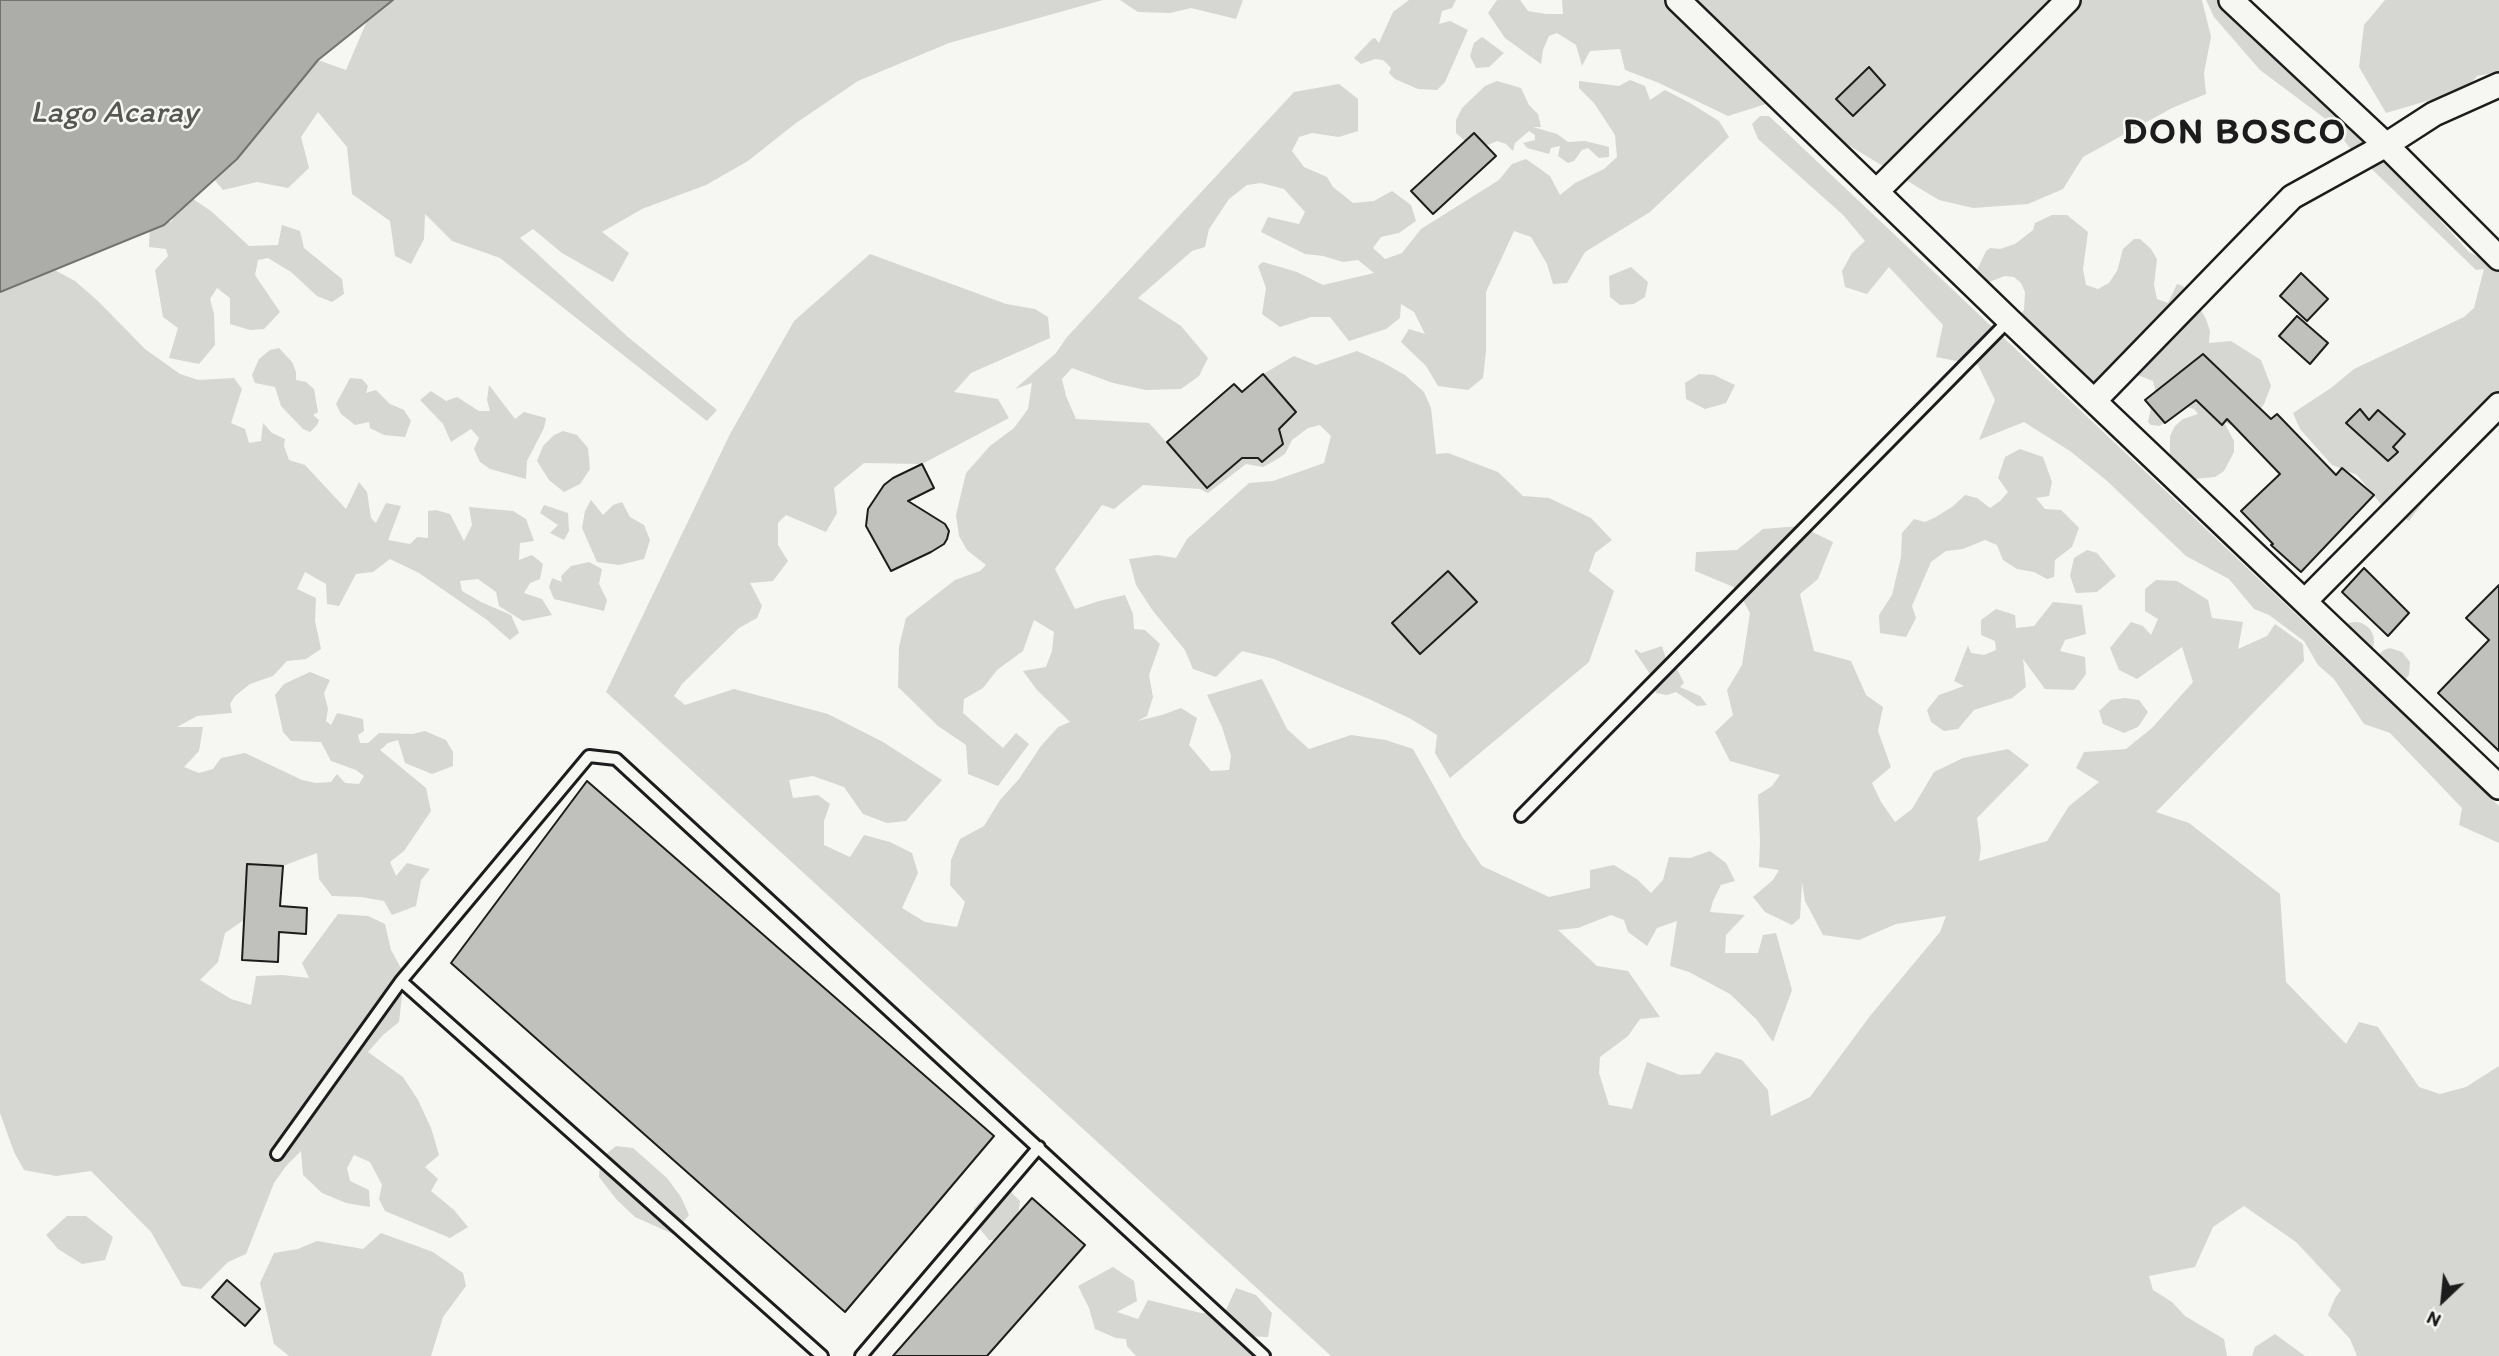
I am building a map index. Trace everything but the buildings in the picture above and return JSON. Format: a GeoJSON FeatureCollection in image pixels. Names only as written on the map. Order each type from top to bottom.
{"type":"FeatureCollection","features":[{"type":"Feature","properties":{"kind":"street"},"geometry":{"type":"LineString","coordinates":[[1678,0],[2009,320],[2497,781]]}},
{"type":"Feature","properties":{"kind":"street"},"geometry":{"type":"LineString","coordinates":[[1877,191],[2068,0]]}},
{"type":"Feature","properties":{"kind":"street"},"geometry":{"type":"LineString","coordinates":[[2231,0],[2386,145],[2499,258]]}},
{"type":"Feature","properties":{"kind":"street"},"geometry":{"type":"LineString","coordinates":[[2095,400],[2292,197],[2386,145],[2434,114],[2499,85]]}},
{"type":"Feature","properties":{"kind":"street"},"geometry":{"type":"LineString","coordinates":[[2305,601],[2499,405]]}},
{"type":"Feature","properties":{"kind":"lane"},"geometry":{"type":"LineString","coordinates":[[1521,816],[2009,320]]}},
{"type":"Feature","properties":{"kind":"lane"},"geometry":{"type":"LineString","coordinates":[[276,1154],[401,981],[589,755],[616,759],[1264,1356]]}},
{"type":"Feature","properties":{"kind":"lane"},"geometry":{"type":"LineString","coordinates":[[401,981],[822,1356]]}},
{"type":"Feature","properties":{"kind":"lane"},"geometry":{"type":"LineString","coordinates":[[861,1356],[1039,1147]]}},
{"type":"Feature","properties":{"kind":"shaded area"},"geometry":{"type":"Polygon","coordinates":[[[383,0],[1103,0],[949,43],[858,81],[796,123],[748,161],[706,185],[642,209],[602,232],[629,253],[613,282],[562,253],[533,229],[520,238],[628,337],[717,410],[707,421],[500,258],[452,241],[425,214],[424,239],[411,264],[395,256],[390,221],[352,194],[347,147],[318,112],[301,137],[309,168],[288,188],[257,182],[223,190],[203,166],[318,60],[346,70],[367,21],[383,0]]]}},
{"type":"Feature","properties":{"kind":"shaded area"},"geometry":{"type":"Polygon","coordinates":[[[1120,0],[1243,0],[1236,19],[1191,8],[1170,13],[1138,12],[1120,0]]]}},
{"type":"Feature","properties":{"kind":"shaded area"},"geometry":{"type":"Polygon","coordinates":[[[1409,0],[1456,0],[1452,8],[1442,11],[1439,24],[1450,21],[1468,30],[1445,82],[1437,90],[1418,89],[1395,79],[1389,73],[1391,68],[1383,60],[1375,59],[1361,64],[1354,58],[1372,39],[1375,38],[1379,43],[1393,12],[1409,0]]]}},
{"type":"Feature","properties":{"kind":"shaded area"},"geometry":{"type":"Polygon","coordinates":[[[1497,0],[1520,0],[1528,11],[1563,14],[1562,0],[2202,0],[2211,37],[2204,73],[2206,94],[2172,108],[2083,157],[2063,189],[2028,204],[1973,208],[1939,200],[1830,134],[1769,103],[1728,116],[1625,70],[1620,49],[1590,51],[1582,66],[1576,45],[1557,33],[1549,36],[1541,64],[1505,38],[1488,13],[1497,0]]]}},
{"type":"Feature","properties":{"kind":"shaded area"},"geometry":{"type":"Polygon","coordinates":[[[2206,0],[2219,0],[2233,10],[2306,90],[2379,153],[2469,252],[2499,268],[2499,423],[2460,453],[2409,521],[2380,503],[2357,475],[2332,465],[2300,429],[2293,413],[2354,369],[2464,317],[2474,308],[2484,269],[2476,270],[2349,147],[2331,123],[2260,70],[2214,17],[2206,0]]]}},
{"type":"Feature","properties":{"kind":"shaded area"},"geometry":{"type":"Polygon","coordinates":[[[2385,0],[2499,0],[2499,72],[2477,76],[2452,106],[2430,100],[2386,113],[2359,67],[2364,25],[2385,0]]]}},
{"type":"Feature","properties":{"kind":"shaded area"},"geometry":{"type":"Polygon","coordinates":[[[1482,37],[1504,53],[1489,67],[1476,68],[1470,56],[1474,43],[1482,37]]]}},
{"type":"Feature","properties":{"kind":"shaded area"},"geometry":{"type":"Polygon","coordinates":[[[1630,80],[1645,86],[1650,100],[1665,90],[1690,103],[1719,121],[1729,137],[1650,212],[1585,252],[1567,283],[1553,284],[1547,264],[1531,237],[1514,231],[1486,292],[1483,378],[1468,390],[1438,386],[1426,366],[1401,342],[1409,329],[1425,334],[1414,312],[1401,304],[1400,318],[1386,329],[1349,341],[1330,317],[1311,317],[1280,327],[1262,314],[1266,288],[1258,266],[1263,262],[1297,272],[1323,285],[1374,273],[1358,260],[1343,262],[1305,254],[1261,232],[1268,217],[1299,224],[1305,212],[1284,189],[1261,183],[1247,185],[1229,199],[1209,229],[1205,247],[1192,251],[1138,298],[1181,326],[1208,358],[1199,376],[1181,389],[1146,390],[1113,383],[1072,368],[1062,379],[1076,419],[1149,423],[1207,487],[1242,458],[1258,458],[1262,462],[1283,444],[1279,429],[1296,412],[1263,374],[1294,356],[1316,365],[1357,351],[1382,362],[1405,375],[1424,392],[1431,408],[1436,454],[1448,453],[1498,472],[1523,496],[1549,498],[1591,518],[1612,540],[1595,553],[1589,571],[1614,591],[1589,662],[1450,778],[1435,753],[1437,735],[1369,699],[1274,659],[1242,651],[1216,677],[1193,669],[1185,650],[1136,585],[1129,559],[1157,555],[1176,558],[1187,539],[1249,483],[1273,481],[1324,463],[1331,436],[1320,425],[1308,428],[1292,440],[1285,454],[1274,461],[1263,467],[1246,464],[1208,493],[1200,489],[1143,485],[1114,509],[1102,505],[1055,569],[1075,609],[1125,595],[1133,614],[1134,629],[1145,630],[1160,644],[1149,675],[1153,697],[1147,716],[1137,721],[1181,708],[1197,718],[1189,745],[1211,771],[1229,770],[1231,756],[1222,727],[1207,695],[1262,679],[1287,729],[1309,749],[1351,735],[1386,740],[1413,749],[1463,838],[1482,866],[1549,897],[1590,888],[1590,870],[1614,865],[1638,880],[1651,893],[1663,880],[1669,857],[1690,858],[1710,851],[1726,863],[1735,881],[1721,885],[1710,912],[1745,915],[1726,935],[1725,953],[1758,953],[1763,935],[1776,933],[1792,990],[1773,1042],[1757,1020],[1730,994],[1689,972],[1670,966],[1677,921],[1657,928],[1647,946],[1628,932],[1624,920],[1611,915],[1578,928],[1558,930],[1597,966],[1628,971],[1660,1017],[1640,1019],[1628,1036],[1600,1057],[1599,1073],[1609,1105],[1632,1109],[1647,1062],[1680,1075],[1700,1074],[1716,1052],[1742,1060],[1768,1090],[1771,1116],[1810,1097],[1870,1016],[1940,932],[1946,916],[1896,924],[1859,940],[1823,935],[1805,901],[1802,882],[1800,918],[1792,925],[1765,912],[1753,897],[1773,880],[1779,870],[1759,867],[1758,795],[1772,786],[1780,775],[1730,761],[1715,732],[1733,715],[1727,690],[1742,665],[1750,613],[1736,588],[1695,571],[1696,552],[1737,550],[1763,529],[1800,526],[1833,542],[1818,579],[1800,594],[1814,651],[1851,661],[1866,695],[1883,707],[1878,731],[1891,767],[1872,783],[1895,822],[1912,809],[1934,772],[1963,758],[2008,749],[2029,765],[1977,818],[1981,848],[1979,861],[2047,841],[2069,806],[2099,782],[2076,768],[2084,752],[2126,749],[2152,728],[2193,682],[2182,647],[2137,679],[2119,670],[2110,648],[2131,622],[2143,626],[2151,635],[2158,619],[2145,611],[2145,589],[2156,580],[2177,581],[2208,600],[2212,618],[2243,622],[2238,649],[2267,636],[2275,624],[2303,644],[2304,661],[2156,812],[2189,823],[2280,894],[2286,982],[2346,1044],[2359,1022],[2378,1027],[2419,1087],[2440,1094],[2466,1087],[2499,1066],[2499,1356],[2357,1356],[2350,1339],[2328,1315],[2341,1290],[2296,1242],[2244,1206],[2213,1227],[2195,1267],[2149,1276],[2153,1290],[2172,1302],[2185,1316],[2224,1339],[2227,1356],[1331,1356],[606,692],[730,434],[794,321],[870,254],[1006,304],[1035,309],[1048,317],[1050,338],[971,373],[954,392],[998,399],[1009,418],[922,464],[864,463],[834,488],[837,513],[826,532],[786,515],[778,523],[778,545],[788,561],[773,581],[750,583],[762,606],[757,618],[739,628],[682,684],[674,696],[685,705],[734,689],[828,714],[883,742],[942,780],[906,821],[887,823],[863,814],[844,787],[813,776],[789,780],[793,798],[818,795],[830,804],[824,821],[824,845],[850,857],[864,835],[890,842],[912,853],[918,873],[902,908],[925,922],[957,927],[965,902],[950,885],[951,860],[960,839],[984,826],[1041,746],[1058,727],[1070,722],[1037,690],[1023,671],[1046,667],[1052,651],[1054,632],[1034,620],[1023,651],[997,670],[983,688],[964,699],[963,713],[1003,748],[1016,733],[1029,744],[998,786],[968,774],[966,745],[938,726],[898,687],[899,647],[906,618],[955,580],[980,571],[986,565],[967,550],[959,536],[956,515],[966,473],[990,446],[1014,428],[1028,409],[1032,383],[1015,389],[1056,353],[1067,337],[1294,92],[1339,84],[1358,99],[1358,131],[1339,137],[1312,133],[1299,137],[1292,151],[1304,167],[1327,177],[1333,187],[1353,203],[1374,201],[1392,191],[1411,205],[1416,221],[1399,233],[1381,237],[1373,248],[1385,259],[1402,253],[1421,229],[1499,180],[1512,164],[1526,159],[1550,176],[1560,195],[1575,183],[1604,169],[1617,157],[1615,135],[1594,103],[1579,88],[1579,81],[1619,86],[1630,80]]]}},
{"type":"Feature","properties":{"kind":"shaded area"},"geometry":{"type":"Polygon","coordinates":[[[1497,81],[1521,88],[1529,105],[1538,114],[1541,127],[1533,127],[1557,134],[1568,142],[1585,141],[1609,147],[1609,157],[1599,158],[1588,148],[1568,163],[1558,156],[1560,146],[1551,148],[1549,154],[1527,148],[1523,143],[1535,140],[1535,135],[1529,131],[1515,143],[1513,151],[1506,144],[1497,141],[1486,146],[1474,133],[1465,141],[1456,133],[1456,120],[1462,108],[1485,86],[1497,81]]]}},
{"type":"Feature","properties":{"kind":"shaded area"},"geometry":{"type":"Polygon","coordinates":[[[1760,116],[1769,116],[2499,806],[2499,843],[2459,825],[2462,808],[2390,733],[2364,724],[2334,679],[2318,665],[2304,641],[2269,615],[2254,609],[2229,579],[2186,556],[2106,480],[2070,451],[2024,422],[1979,440],[1995,400],[1978,365],[1936,357],[1943,325],[1889,267],[1867,294],[1845,287],[1842,271],[1852,253],[1865,241],[1843,215],[1758,139],[1752,124],[1760,116]]]}},
{"type":"Feature","properties":{"kind":"shaded area"},"geometry":{"type":"Polygon","coordinates":[[[187,195],[211,211],[249,246],[278,245],[282,225],[300,231],[304,248],[342,279],[344,294],[332,302],[317,296],[291,272],[268,258],[258,260],[255,275],[280,312],[264,329],[250,330],[230,324],[230,298],[217,288],[210,299],[214,314],[215,345],[199,364],[169,358],[178,328],[163,317],[155,270],[168,256],[166,249],[149,247],[150,222],[171,222],[187,195]]]}},
{"type":"Feature","properties":{"kind":"shaded area"},"geometry":{"type":"Polygon","coordinates":[[[2052,215],[2067,215],[2088,232],[2083,269],[2086,285],[2098,289],[2109,283],[2117,271],[2123,249],[2134,239],[2140,239],[2157,259],[2154,285],[2157,299],[2168,303],[2177,284],[2183,286],[2206,319],[2210,331],[2209,343],[2231,341],[2261,360],[2271,386],[2264,404],[2241,430],[2224,422],[2234,441],[2234,452],[2224,471],[2215,477],[2194,479],[2184,475],[2170,458],[2170,436],[2175,426],[2183,419],[2198,414],[2194,409],[2177,404],[2165,423],[2159,426],[2151,425],[2148,422],[2155,389],[2153,381],[2129,375],[2107,399],[2046,370],[2021,350],[2012,326],[2024,310],[2025,292],[2021,283],[2014,277],[2005,276],[1989,282],[1977,270],[1990,248],[2000,249],[2015,244],[2033,230],[2035,223],[2052,215]]]}},
{"type":"Feature","properties":{"kind":"shaded area"},"geometry":{"type":"Polygon","coordinates":[[[10,246],[75,281],[145,349],[180,374],[198,380],[234,378],[242,389],[231,423],[245,429],[249,443],[261,441],[263,423],[272,433],[285,439],[284,446],[289,460],[305,465],[346,509],[359,482],[367,492],[371,518],[376,523],[386,503],[401,506],[388,540],[410,544],[417,537],[428,538],[428,511],[450,514],[464,541],[472,525],[469,507],[513,511],[526,519],[534,541],[520,543],[519,560],[532,555],[543,564],[540,579],[530,583],[524,593],[542,599],[552,615],[523,621],[499,606],[496,592],[478,579],[460,581],[462,591],[511,615],[519,633],[510,640],[487,620],[419,573],[390,559],[373,572],[356,574],[339,606],[327,604],[326,584],[305,572],[297,589],[316,598],[315,621],[321,649],[306,659],[287,661],[273,676],[250,684],[235,696],[230,704],[232,713],[197,716],[177,727],[203,727],[199,751],[184,767],[199,773],[213,769],[221,758],[245,753],[302,780],[331,782],[337,774],[345,783],[359,784],[364,776],[356,770],[331,761],[321,742],[291,741],[283,732],[275,695],[284,684],[310,672],[330,680],[324,693],[328,709],[326,721],[331,725],[337,713],[363,719],[364,731],[358,735],[360,743],[368,743],[379,733],[412,734],[425,731],[446,740],[453,752],[453,766],[432,774],[405,763],[398,740],[388,743],[380,750],[426,788],[431,811],[404,851],[390,862],[396,876],[407,863],[430,869],[421,880],[416,906],[392,915],[384,901],[332,896],[319,879],[317,853],[283,866],[247,864],[244,920],[225,933],[218,962],[200,980],[231,999],[251,1005],[256,976],[309,978],[302,963],[338,914],[368,916],[385,924],[391,950],[402,970],[399,1022],[368,1052],[403,1077],[431,1128],[439,1155],[425,1167],[438,1179],[431,1191],[454,1210],[468,1227],[450,1238],[385,1211],[379,1199],[382,1185],[370,1162],[354,1155],[347,1168],[350,1181],[369,1190],[370,1207],[346,1203],[322,1193],[303,1175],[301,1151],[274,1183],[246,1254],[228,1262],[201,1289],[182,1286],[151,1232],[91,1171],[56,1176],[24,1170],[14,1152],[0,1113],[0,251],[10,246]]]}},
{"type":"Feature","properties":{"kind":"shaded area"},"geometry":{"type":"Polygon","coordinates":[[[1631,267],[1648,282],[1645,297],[1634,304],[1620,305],[1610,297],[1609,276],[1631,267]]]}},
{"type":"Feature","properties":{"kind":"shaded area"},"geometry":{"type":"Polygon","coordinates":[[[279,348],[292,362],[296,380],[306,382],[314,389],[318,412],[313,415],[319,420],[310,432],[303,429],[281,406],[275,387],[255,383],[252,375],[259,359],[270,350],[279,348]]]}},
{"type":"Feature","properties":{"kind":"shaded area"},"geometry":{"type":"Polygon","coordinates":[[[1699,374],[1714,375],[1735,385],[1726,403],[1705,409],[1686,399],[1685,383],[1699,374]]]}},
{"type":"Feature","properties":{"kind":"shaded area"},"geometry":{"type":"Polygon","coordinates":[[[350,378],[362,379],[368,386],[366,393],[376,390],[390,404],[404,410],[411,421],[405,437],[384,435],[370,428],[369,422],[355,425],[341,414],[336,404],[350,378]]]}},
{"type":"Feature","properties":{"kind":"shaded area"},"geometry":{"type":"Polygon","coordinates":[[[489,385],[515,419],[524,412],[546,418],[544,428],[527,461],[526,479],[490,469],[480,462],[474,449],[479,438],[471,429],[451,442],[443,424],[420,400],[431,391],[446,401],[457,397],[479,411],[490,411],[487,400],[489,385]]]}},
{"type":"Feature","properties":{"kind":"shaded area"},"geometry":{"type":"Polygon","coordinates":[[[563,431],[577,435],[588,448],[590,469],[580,484],[564,492],[549,480],[537,461],[543,446],[554,435],[563,431]]]}},
{"type":"Feature","properties":{"kind":"shaded area"},"geometry":{"type":"Polygon","coordinates":[[[2020,449],[2043,457],[2052,482],[2049,496],[2036,498],[2045,509],[2061,510],[2079,528],[2072,547],[2055,560],[2054,577],[2047,579],[2034,572],[2017,569],[2003,560],[1997,545],[1985,540],[1963,549],[1946,551],[1931,562],[1912,606],[1916,618],[1906,637],[1880,633],[1879,615],[1892,595],[1901,557],[1902,533],[1914,519],[1925,522],[1934,518],[1965,495],[1977,498],[1990,508],[2000,501],[2008,492],[1998,478],[2005,457],[2020,449]]]}},
{"type":"Feature","properties":{"kind":"shaded area"},"geometry":{"type":"Polygon","coordinates":[[[591,500],[603,515],[613,505],[622,502],[630,517],[644,525],[650,540],[644,559],[619,565],[597,562],[582,528],[585,511],[591,500]]]}},
{"type":"Feature","properties":{"kind":"shaded area"},"geometry":{"type":"Polygon","coordinates":[[[544,505],[568,513],[569,531],[564,540],[550,533],[558,525],[540,513],[544,505]]]}},
{"type":"Feature","properties":{"kind":"shaded area"},"geometry":{"type":"Polygon","coordinates":[[[2087,550],[2097,553],[2116,576],[2097,592],[2076,593],[2070,576],[2074,558],[2087,550]]]}},
{"type":"Feature","properties":{"kind":"shaded area"},"geometry":{"type":"Polygon","coordinates":[[[589,562],[602,569],[599,584],[607,600],[604,611],[554,599],[549,587],[552,578],[562,582],[561,576],[571,566],[589,562]]]}},
{"type":"Feature","properties":{"kind":"shaded area"},"geometry":{"type":"Polygon","coordinates":[[[2053,602],[2082,605],[2086,634],[2065,640],[2060,651],[2085,657],[2086,674],[2074,690],[2045,689],[2023,659],[2026,687],[2012,698],[1974,710],[1958,729],[1944,731],[1931,722],[1927,710],[1939,695],[1964,686],[1954,681],[1968,645],[1971,653],[1984,655],[1996,650],[1995,641],[1981,635],[1981,620],[1996,609],[2015,615],[2016,628],[2034,626],[2053,602]]]}},
{"type":"Feature","properties":{"kind":"shaded area"},"geometry":{"type":"Polygon","coordinates":[[[2355,622],[2368,628],[2374,641],[2368,654],[2355,660],[2342,654],[2336,641],[2342,628],[2355,622]]]}},
{"type":"Feature","properties":{"kind":"shaded area"},"geometry":{"type":"Polygon","coordinates":[[[1662,646],[1666,659],[1662,669],[1676,667],[1684,683],[1680,687],[1700,696],[1707,705],[1697,706],[1676,692],[1667,695],[1656,693],[1650,674],[1635,649],[1641,653],[1662,646]]]}},
{"type":"Feature","properties":{"kind":"shaded area"},"geometry":{"type":"Polygon","coordinates":[[[2390,648],[2402,652],[2410,662],[2409,675],[2401,684],[2375,658],[2390,648]]]}},
{"type":"Feature","properties":{"kind":"shaded area"},"geometry":{"type":"Polygon","coordinates":[[[2111,700],[2139,700],[2148,712],[2138,727],[2124,733],[2103,724],[2099,711],[2111,700]]]}},
{"type":"Feature","properties":{"kind":"shaded area"},"geometry":{"type":"Polygon","coordinates":[[[616,1146],[633,1148],[667,1178],[681,1197],[689,1215],[673,1234],[635,1217],[599,1177],[600,1159],[616,1146]]]}},
{"type":"Feature","properties":{"kind":"shaded area"},"geometry":{"type":"Polygon","coordinates":[[[990,1192],[1011,1192],[1020,1201],[1018,1214],[1001,1240],[989,1240],[973,1221],[974,1208],[990,1192]]]}},
{"type":"Feature","properties":{"kind":"shaded area"},"geometry":{"type":"Polygon","coordinates":[[[67,1216],[86,1216],[113,1237],[105,1260],[82,1264],[58,1249],[46,1235],[67,1216]]]}},
{"type":"Feature","properties":{"kind":"shaded area"},"geometry":{"type":"Polygon","coordinates":[[[381,1233],[433,1252],[463,1273],[466,1286],[443,1317],[431,1356],[289,1356],[274,1344],[260,1283],[274,1253],[298,1249],[317,1241],[363,1249],[381,1233]]]}},
{"type":"Feature","properties":{"kind":"shaded area"},"geometry":{"type":"Polygon","coordinates":[[[1113,1267],[1134,1281],[1137,1301],[1117,1312],[1138,1319],[1148,1300],[1201,1313],[1224,1314],[1236,1288],[1256,1295],[1272,1313],[1268,1337],[1242,1336],[1256,1356],[1136,1356],[1127,1346],[1126,1339],[1116,1338],[1095,1329],[1089,1308],[1078,1286],[1113,1267]]]}},
{"type":"Feature","properties":{"kind":"shaded area"},"geometry":{"type":"Polygon","coordinates":[[[2275,1334],[2305,1356],[2252,1356],[2255,1347],[2275,1334]]]}},
{"type":"Feature","properties":{"kind":"water","name":"Lago Acaray"},"geometry":{"type":"Polygon","coordinates":[[[0,0],[393,0],[318,60],[237,159],[164,225],[0,292],[0,0]]]}},
{"type":"Feature","properties":{"kind":"district","name":"DON BOSCO"},"geometry":{"type":"Point","coordinates":[2235,134]}}]}
